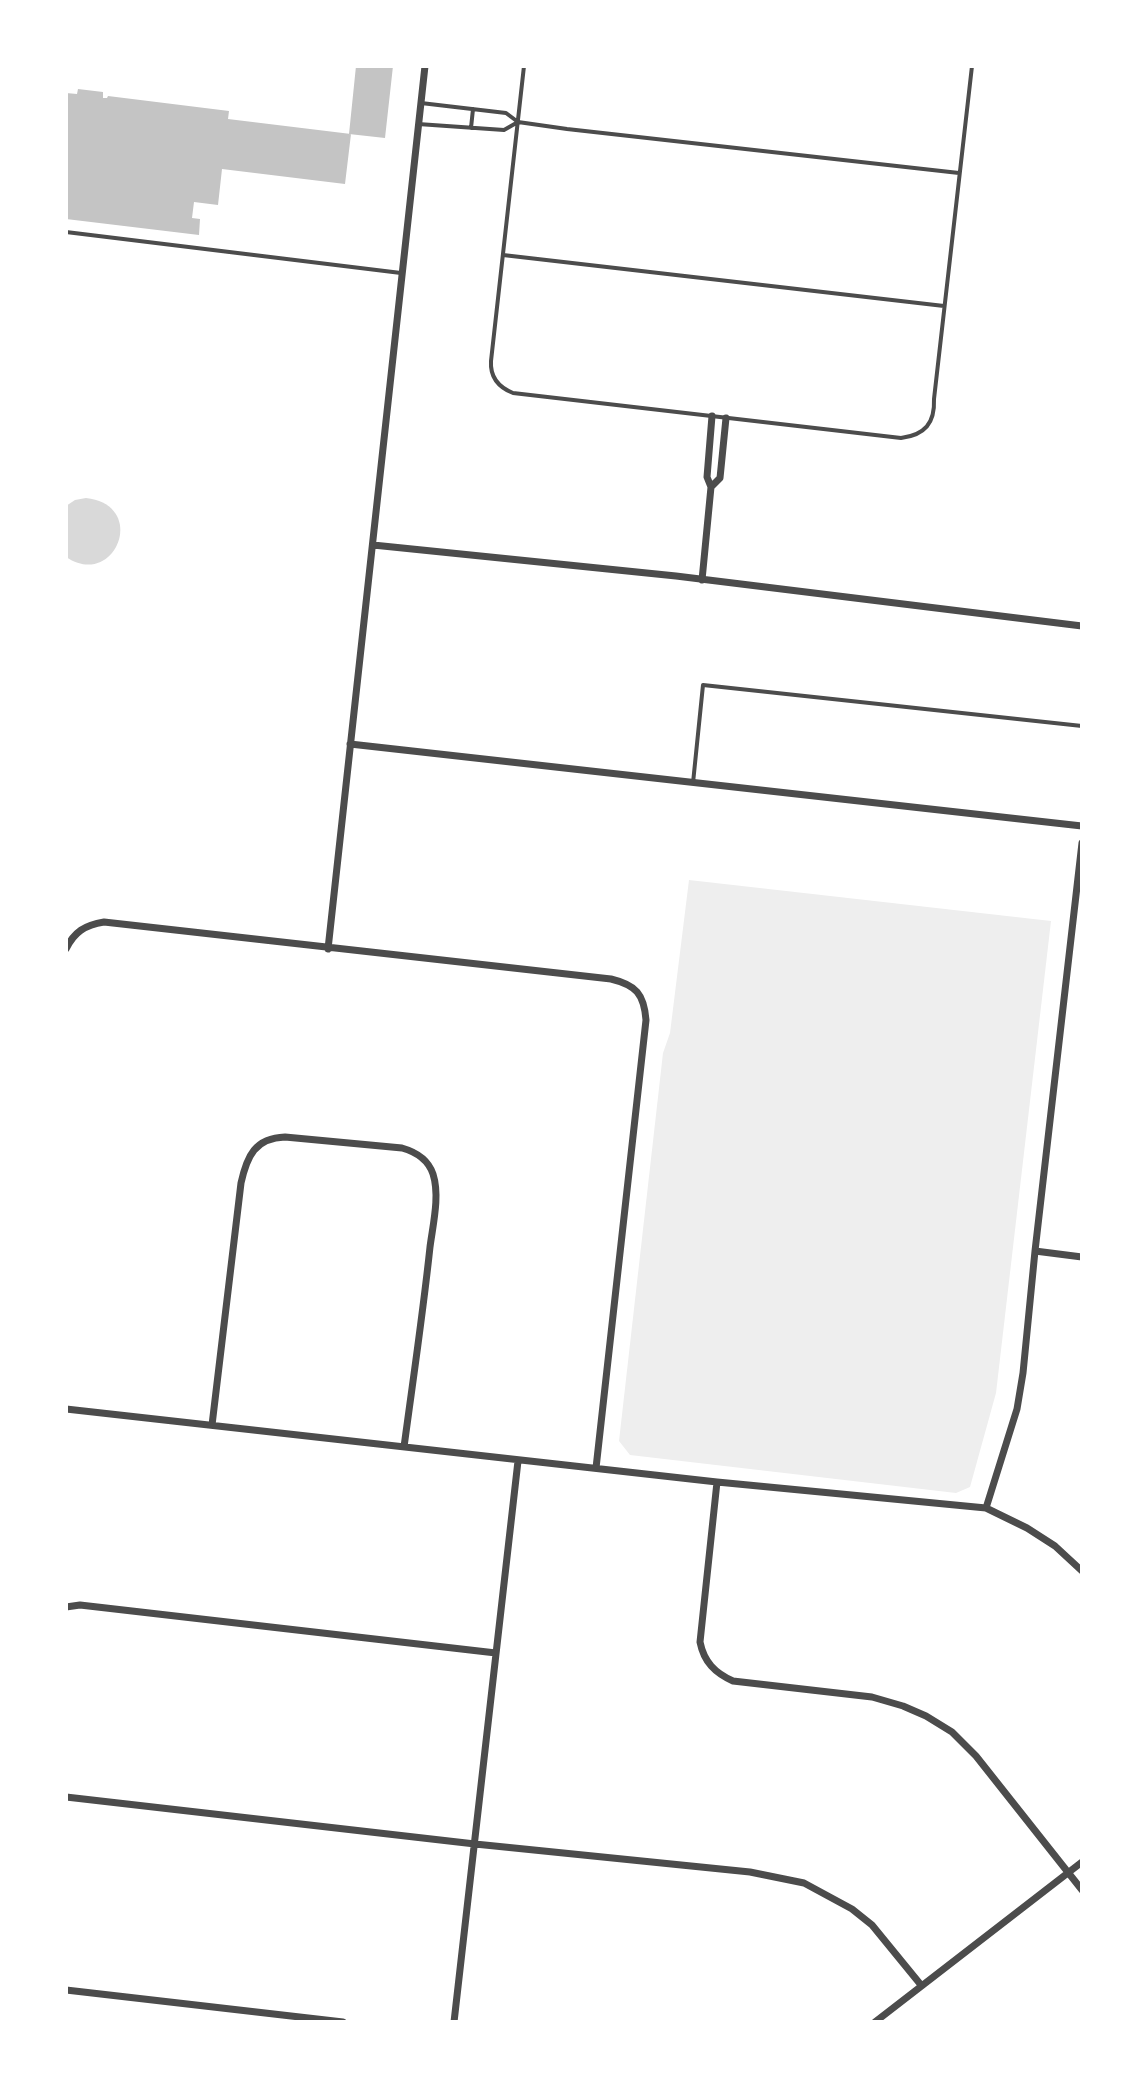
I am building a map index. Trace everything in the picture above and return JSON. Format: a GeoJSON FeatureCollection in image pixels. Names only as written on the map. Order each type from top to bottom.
{"type":"FeatureCollection","features":[{"type":"Feature","properties":{"kind":"street"},"geometry":{"type":"LineString","coordinates":[[328,949],[425,66]]}},
{"type":"Feature","properties":{"kind":"street"},"geometry":{"type":"LineString","coordinates":[[702,580],[711,487],[707,477],[712,416]]}},
{"type":"Feature","properties":{"kind":"street"},"geometry":{"type":"LineString","coordinates":[[711,487],[720,478],[726,418]]}},
{"type":"Feature","properties":{"kind":"street"},"geometry":{"type":"LineString","coordinates":[[373,545],[702,580],[1082,626]]}},
{"type":"Feature","properties":{"kind":"street"},"geometry":{"type":"LineString","coordinates":[[350,744],[1082,826]]}},
{"type":"Feature","properties":{"kind":"street"},"geometry":{"type":"LineString","coordinates":[[986,1508],[1017,1409],[1023,1373],[1082,843]]}},
{"type":"Feature","properties":{"kind":"street"},"geometry":{"type":"LineString","coordinates":[[66,949],[79,931],[90,924],[104,922],[611,979],[626,983],[639,993],[645,1005],[646,1020],[596,1468]]}},
{"type":"Feature","properties":{"kind":"street"},"geometry":{"type":"LineString","coordinates":[[212,1425],[241,1183],[245,1165],[254,1148],[272,1138],[285,1137],[402,1148],[425,1159],[435,1183],[427,1283],[404,1447]]}},
{"type":"Feature","properties":{"kind":"street"},"geometry":{"type":"LineString","coordinates":[[1035,1251],[1082,1257]]}},
{"type":"Feature","properties":{"kind":"street"},"geometry":{"type":"LineString","coordinates":[[66,1409],[518,1461],[986,1508],[1055,1546],[1082,1571]]}},
{"type":"Feature","properties":{"kind":"street"},"geometry":{"type":"LineString","coordinates":[[454,2022],[518,1461]]}},
{"type":"Feature","properties":{"kind":"street"},"geometry":{"type":"LineString","coordinates":[[717,1482],[701,1625],[700,1642],[706,1661],[721,1676],[733,1681],[872,1697],[926,1716],[952,1732],[976,1756],[1082,1890]]}},
{"type":"Feature","properties":{"kind":"street"},"geometry":{"type":"LineString","coordinates":[[66,1607],[80,1605],[496,1653]]}},
{"type":"Feature","properties":{"kind":"street"},"geometry":{"type":"LineString","coordinates":[[66,1797],[750,1872],[804,1883],[852,1909],[872,1925],[921,1985]]}},
{"type":"Feature","properties":{"kind":"street"},"geometry":{"type":"LineString","coordinates":[[875,2022],[1082,1862]]}},
{"type":"Feature","properties":{"kind":"street"},"geometry":{"type":"LineString","coordinates":[[66,1990],[343,2022]]}},
{"type":"Feature","properties":{"kind":"lane"},"geometry":{"type":"LineString","coordinates":[[524,66],[491,361],[496,382],[513,393],[901,438],[921,432],[933,416],[972,66]]}},
{"type":"Feature","properties":{"kind":"lane"},"geometry":{"type":"LineString","coordinates":[[421,103],[506,113],[518,122],[959,173]]}},
{"type":"Feature","properties":{"kind":"lane"},"geometry":{"type":"LineString","coordinates":[[471,128],[473,109]]}},
{"type":"Feature","properties":{"kind":"lane"},"geometry":{"type":"LineString","coordinates":[[418,124],[504,130],[518,122]]}},
{"type":"Feature","properties":{"kind":"lane"},"geometry":{"type":"LineString","coordinates":[[66,232],[402,273]]}},
{"type":"Feature","properties":{"kind":"lane"},"geometry":{"type":"LineString","coordinates":[[503,255],[944,306]]}},
{"type":"Feature","properties":{"kind":"lane"},"geometry":{"type":"LineString","coordinates":[[693,783],[703,685],[1082,726]]}},
{"type":"Feature","properties":{"kind":"shaded area"},"geometry":{"type":"Polygon","coordinates":[[[86,498],[105,504],[116,515],[120,528],[118,542],[110,555],[99,563],[84,564],[66,557],[66,506],[86,498]]]}},
{"type":"Feature","properties":{"kind":"shaded area"},"geometry":{"type":"Polygon","coordinates":[[[689,880],[1051,921],[996,1393],[970,1487],[956,1493],[630,1455],[619,1441],[663,1053],[670,1033],[689,880]]]}},
{"type":"Feature","properties":{"kind":"building"},"geometry":{"type":"Polygon","coordinates":[[[356,66],[393,66],[385,138],[349,134],[356,66]]]}},
{"type":"Feature","properties":{"kind":"building"},"geometry":{"type":"Polygon","coordinates":[[[78,89],[103,92],[103,98],[108,96],[229,111],[228,119],[351,134],[345,184],[222,169],[218,205],[194,202],[192,218],[200,219],[199,235],[66,219],[66,93],[77,94],[78,89]]]}}]}
